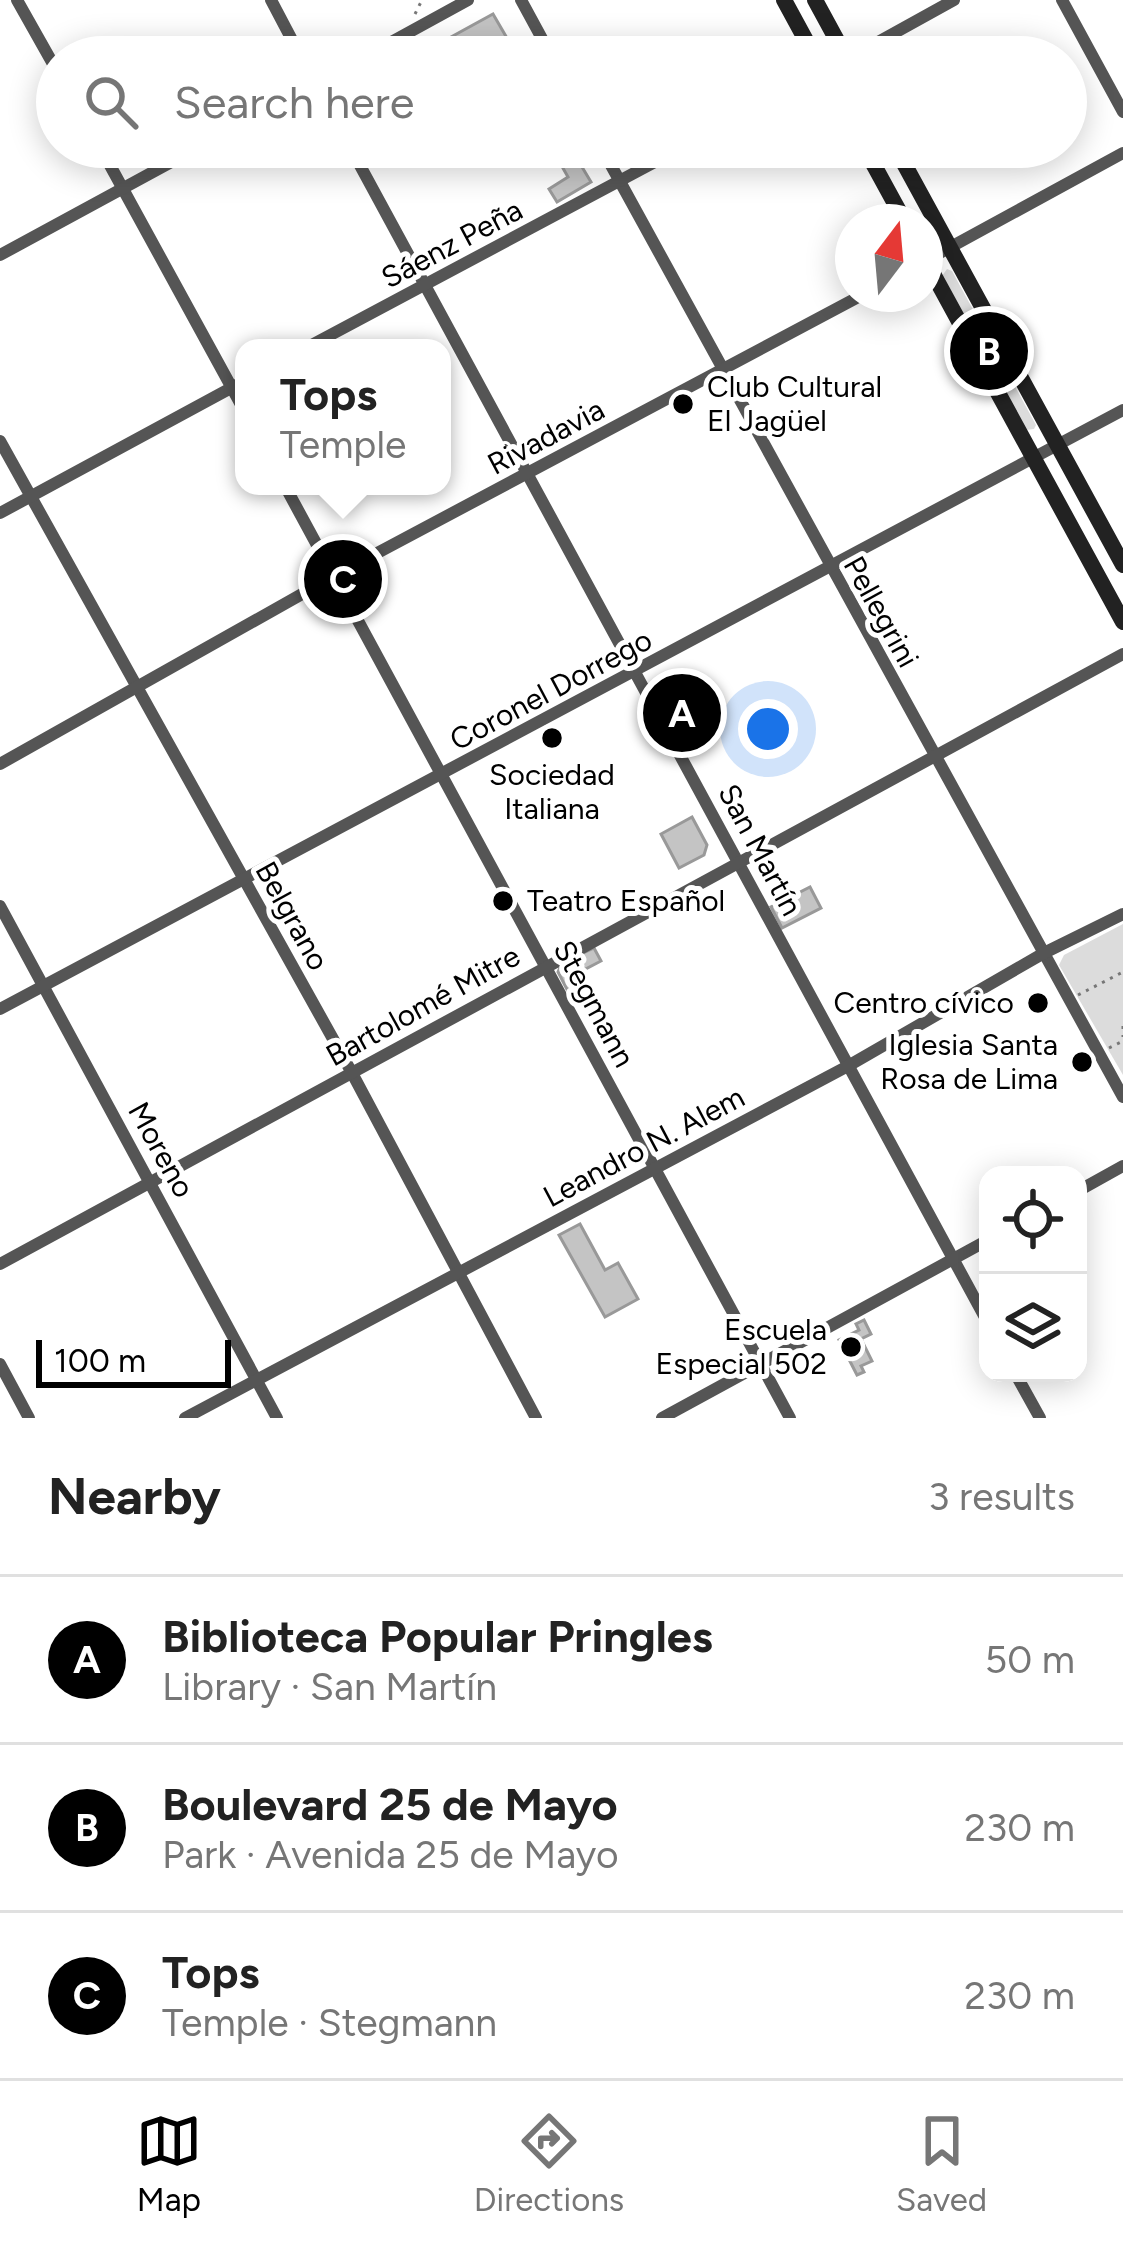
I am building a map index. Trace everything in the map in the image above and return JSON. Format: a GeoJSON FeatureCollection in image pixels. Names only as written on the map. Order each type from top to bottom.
{"type":"FeatureCollection","features":[{"type":"Feature","properties":{"kind":"main road"},"geometry":{"type":"LineString","coordinates":[[784,0],[803,36]]}},
{"type":"Feature","properties":{"kind":"main road"},"geometry":{"type":"LineString","coordinates":[[815,0],[836,36]]}},
{"type":"Feature","properties":{"kind":"main road"},"geometry":{"type":"LineString","coordinates":[[875,168],[895,204]]}},
{"type":"Feature","properties":{"kind":"main road"},"geometry":{"type":"LineString","coordinates":[[906,168],[1123,565]]}},
{"type":"Feature","properties":{"kind":"main road"},"geometry":{"type":"LineString","coordinates":[[943,293],[1123,622]]}},
{"type":"Feature","properties":{"kind":"street"},"geometry":{"type":"LineString","coordinates":[[0,5],[13,0],[36,37]]}},
{"type":"Feature","properties":{"kind":"street"},"geometry":{"type":"LineString","coordinates":[[271,0],[291,36]]}},
{"type":"Feature","properties":{"kind":"street"},"geometry":{"type":"LineString","coordinates":[[403,36],[469,0]]}},
{"type":"Feature","properties":{"kind":"street"},"geometry":{"type":"LineString","coordinates":[[521,0],[541,36]]}},
{"type":"Feature","properties":{"kind":"street"},"geometry":{"type":"LineString","coordinates":[[887,36],[954,0]]}},
{"type":"Feature","properties":{"kind":"street"},"geometry":{"type":"LineString","coordinates":[[1062,0],[1082,36]]}},
{"type":"Feature","properties":{"kind":"street"},"geometry":{"type":"LineString","coordinates":[[1087,46],[1123,112]]}},
{"type":"Feature","properties":{"kind":"street"},"geometry":{"type":"LineString","coordinates":[[943,251],[1123,153]]}},
{"type":"Feature","properties":{"kind":"street"},"geometry":{"type":"LineString","coordinates":[[112,168],[235,379]]}},
{"type":"Feature","properties":{"kind":"street"},"geometry":{"type":"LineString","coordinates":[[0,255],[160,168]]}},
{"type":"Feature","properties":{"kind":"street","name":"San Martín"},"geometry":{"type":"LineString","coordinates":[[361,168],[979,1307]]}},
{"type":"Feature","properties":{"kind":"street","name":"Pellegrini"},"geometry":{"type":"LineString","coordinates":[[612,168],[1123,1097]]}},
{"type":"Feature","properties":{"kind":"street","name":"Sáenz Peña"},"geometry":{"type":"LineString","coordinates":[[323,339],[643,168]]}},
{"type":"Feature","properties":{"kind":"street","name":"Rivadavia"},"geometry":{"type":"LineString","coordinates":[[0,764],[334,576],[835,310]]}},
{"type":"Feature","properties":{"kind":"street"},"geometry":{"type":"LineString","coordinates":[[0,513],[235,386]]}},
{"type":"Feature","properties":{"kind":"street","name":"Coronel Dorrego"},"geometry":{"type":"LineString","coordinates":[[0,1009],[1123,410]]}},
{"type":"Feature","properties":{"kind":"street","name":"Belgrano"},"geometry":{"type":"LineString","coordinates":[[0,441],[352,1073],[536,1418]]}},
{"type":"Feature","properties":{"kind":"street","name":"Stegmann"},"geometry":{"type":"LineString","coordinates":[[290,495],[790,1418]]}},
{"type":"Feature","properties":{"kind":"street","name":"Bartolomé Mitre"},"geometry":{"type":"LineString","coordinates":[[0,1264],[1123,654]]}},
{"type":"Feature","properties":{"kind":"street","name":"Moreno"},"geometry":{"type":"LineString","coordinates":[[0,907],[277,1418]]}},
{"type":"Feature","properties":{"kind":"street","name":"Leandro N. Alem"},"geometry":{"type":"LineString","coordinates":[[185,1418],[848,1066],[1044,953],[1123,914]]}},
{"type":"Feature","properties":{"kind":"street"},"geometry":{"type":"LineString","coordinates":[[1087,1186],[1123,1166]]}},
{"type":"Feature","properties":{"kind":"street"},"geometry":{"type":"LineString","coordinates":[[662,1418],[979,1245]]}},
{"type":"Feature","properties":{"kind":"street"},"geometry":{"type":"LineString","coordinates":[[0,1364],[28,1418]]}},
{"type":"Feature","properties":{"kind":"street"},"geometry":{"type":"LineString","coordinates":[[1021,1382],[1040,1418]]}},
{"type":"Feature","properties":{"kind":"path"},"geometry":{"type":"LineString","coordinates":[[1077,996],[1123,972]]}},
{"type":"Feature","properties":{"kind":"path"},"geometry":{"type":"LineString","coordinates":[[1108,1049],[1123,1039],[1123,1026]]}},
{"type":"Feature","properties":{"kind":"shaded area"},"geometry":{"type":"Polygon","coordinates":[[[947,269],[952,271],[1036,425],[1034,429],[1026,430],[943,275],[947,269]]]}},
{"type":"Feature","properties":{"kind":"shaded area"},"geometry":{"type":"Polygon","coordinates":[[[1123,924],[1123,1075],[1059,965],[1064,955],[1123,924]]]}},
{"type":"Feature","properties":{"kind":"building"},"geometry":{"type":"Polygon","coordinates":[[[493,14],[506,36],[453,36],[493,14]]]}},
{"type":"Feature","properties":{"kind":"building"},"geometry":{"type":"Polygon","coordinates":[[[563,168],[583,168],[591,182],[557,202],[549,189],[568,177],[563,168]]]}},
{"type":"Feature","properties":{"kind":"building"},"geometry":{"type":"Polygon","coordinates":[[[692,817],[707,845],[704,855],[679,868],[661,834],[692,817]]]}},
{"type":"Feature","properties":{"kind":"building"},"geometry":{"type":"Polygon","coordinates":[[[810,887],[821,908],[782,928],[771,907],[810,887]]]}},
{"type":"Feature","properties":{"kind":"building"},"geometry":{"type":"Polygon","coordinates":[[[594,948],[601,961],[582,971],[593,993],[574,1003],[558,972],[562,963],[594,948]]]}},
{"type":"Feature","properties":{"kind":"building"},"geometry":{"type":"Polygon","coordinates":[[[580,1224],[605,1270],[618,1263],[638,1299],[605,1317],[559,1235],[580,1224]]]}},
{"type":"Feature","properties":{"kind":"building"},"geometry":{"type":"Polygon","coordinates":[[[864,1320],[871,1334],[861,1339],[872,1361],[861,1366],[864,1372],[857,1375],[839,1340],[859,1330],[856,1324],[864,1320]]]}},
{"type":"Feature","properties":{"kind":"place","name":"Boulevard 25 de Mayo"},"geometry":{"type":"Point","coordinates":[989,351]}},
{"type":"Feature","properties":{"kind":"place","name":"Club Cultural El Jagüel"},"geometry":{"type":"Point","coordinates":[683,404]}},
{"type":"Feature","properties":{"kind":"place","name":"Tops"},"geometry":{"type":"Point","coordinates":[343,579]}},
{"type":"Feature","properties":{"kind":"place","name":"Biblioteca Popular Pringles"},"geometry":{"type":"Point","coordinates":[682,713]}},
{"type":"Feature","properties":{"kind":"place","name":"Sociedad Italiana"},"geometry":{"type":"Point","coordinates":[552,738]}},
{"type":"Feature","properties":{"kind":"place","name":"Teatro Español"},"geometry":{"type":"Point","coordinates":[503,901]}},
{"type":"Feature","properties":{"kind":"place","name":"Centro cívico"},"geometry":{"type":"Point","coordinates":[1038,1003]}},
{"type":"Feature","properties":{"kind":"place","name":"Iglesia Santa Rosa de Lima"},"geometry":{"type":"Point","coordinates":[1082,1062]}},
{"type":"Feature","properties":{"kind":"place","name":"Escuela Especial 502"},"geometry":{"type":"Point","coordinates":[851,1347]}}]}
